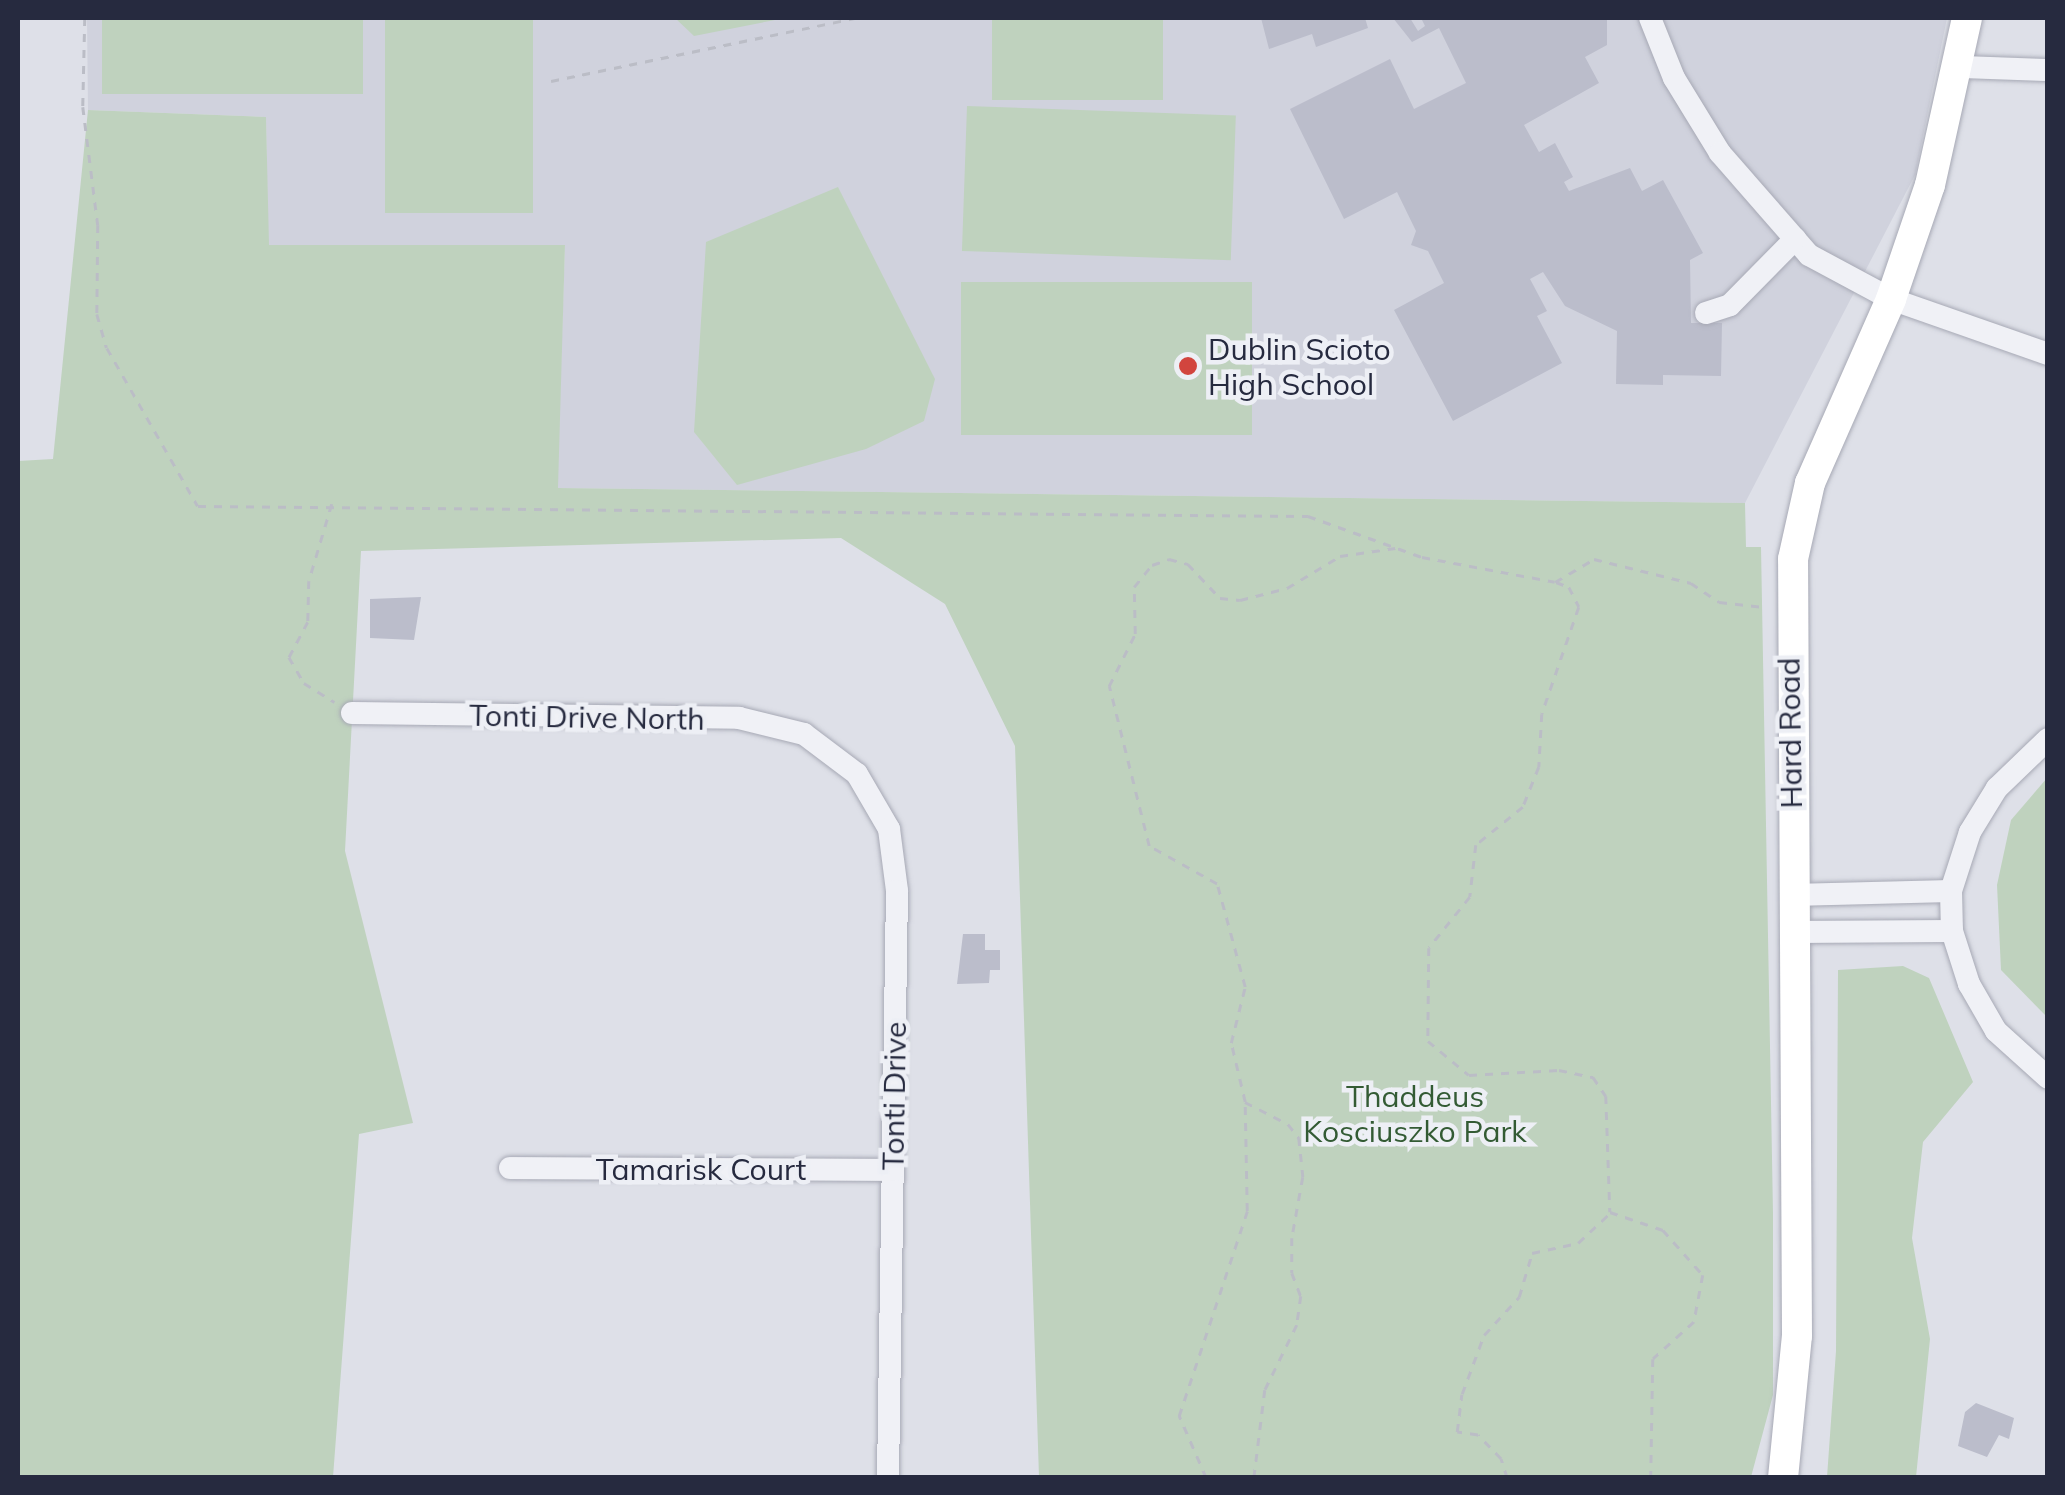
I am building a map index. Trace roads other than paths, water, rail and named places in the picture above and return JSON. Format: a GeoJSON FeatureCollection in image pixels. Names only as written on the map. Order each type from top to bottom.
{"type":"FeatureCollection","features":[{"type":"Feature","properties":{"kind":"main road","name":"Hard Road"},"geometry":{"type":"LineString","coordinates":[[1782,1478],[1797,1336],[1793,558],[1831,428],[1891,299],[1960,67],[1967,18]]}},
{"type":"Feature","properties":{"kind":"street"},"geometry":{"type":"LineString","coordinates":[[1650,18],[1674,78],[1720,152],[1809,255],[1891,299],[2048,354]]}},
{"type":"Feature","properties":{"kind":"street"},"geometry":{"type":"LineString","coordinates":[[1960,67],[2048,70]]}},
{"type":"Feature","properties":{"kind":"street"},"geometry":{"type":"LineString","coordinates":[[1706,312],[1730,305],[1795,239]]}},
{"type":"Feature","properties":{"kind":"street","name":"Tonti Drive North"},"geometry":{"type":"LineString","coordinates":[[352,712],[739,718],[804,734],[817,744]]}},
{"type":"Feature","properties":{"kind":"street"},"geometry":{"type":"LineString","coordinates":[[2048,739],[1997,788],[1970,832],[1951,891],[1952,931],[1969,984],[1996,1031],[2048,1078]]}},
{"type":"Feature","properties":{"kind":"street","name":"Tonti Drive"},"geometry":{"type":"LineString","coordinates":[[817,744],[857,774],[888,829],[898,891],[888,1478]]}},
{"type":"Feature","properties":{"kind":"street"},"geometry":{"type":"LineString","coordinates":[[1792,895],[1951,891]]}},
{"type":"Feature","properties":{"kind":"street"},"geometry":{"type":"LineString","coordinates":[[1792,932],[1952,931]]}},
{"type":"Feature","properties":{"kind":"street","name":"Tamarisk Court"},"geometry":{"type":"LineString","coordinates":[[510,1168],[893,1170]]}},
{"type":"Feature","properties":{"kind":"place","name":"Dublin Scioto High School"},"geometry":{"type":"Point","coordinates":[1188,366]}},
{"type":"Feature","properties":{"kind":"park label","name":"Thaddeus Kosciuszko Park"},"geometry":{"type":"Point","coordinates":[1415,1113]}}]}
